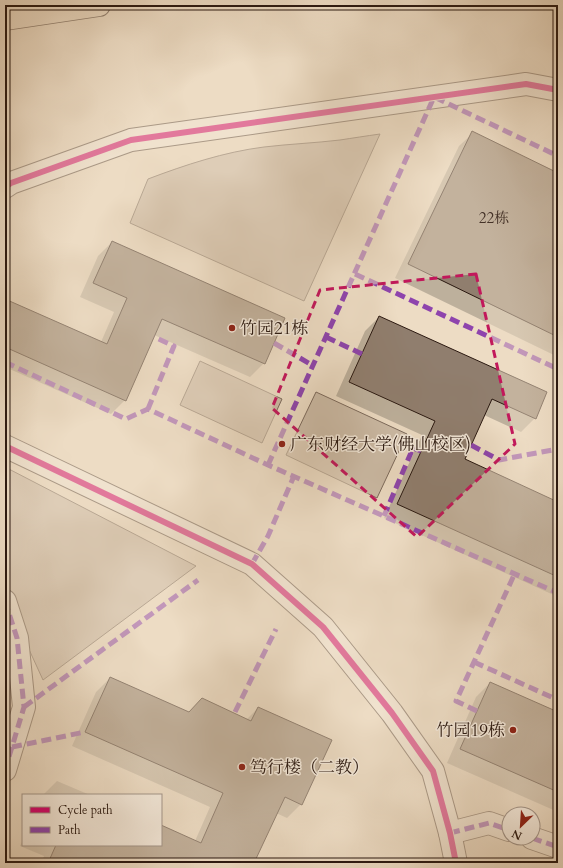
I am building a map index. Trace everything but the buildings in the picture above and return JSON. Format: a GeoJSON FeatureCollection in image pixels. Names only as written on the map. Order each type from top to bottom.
{"type":"FeatureCollection","features":[{"type":"Feature","properties":{"kind":"highway"},"geometry":{"type":"LineString","coordinates":[[5,19],[99,5]]}},
{"type":"Feature","properties":{"kind":"street"},"geometry":{"type":"LineString","coordinates":[[5,187],[10,183],[131,140],[526,84],[558,90]]}},
{"type":"Feature","properties":{"kind":"street"},"geometry":{"type":"LineString","coordinates":[[5,446],[252,564],[323,627],[392,713],[434,771],[456,863]]}},
{"type":"Feature","properties":{"kind":"street"},"geometry":{"type":"LineString","coordinates":[[5,601],[17,638],[24,707],[5,770]]}},
{"type":"Feature","properties":{"kind":"street"},"geometry":{"type":"LineString","coordinates":[[450,833],[489,823],[501,827]]}},
{"type":"Feature","properties":{"kind":"street"},"geometry":{"type":"LineString","coordinates":[[541,841],[558,847]]}},
{"type":"Feature","properties":{"kind":"highlighted area"},"geometry":{"type":"Polygon","coordinates":[[[476,274],[515,444],[417,537],[272,408],[320,290],[476,274]]]}},
{"type":"Feature","properties":{"kind":"shaded area"},"geometry":{"type":"Polygon","coordinates":[[[380,134],[304,301],[130,223],[148,179],[190,164],[249,149],[340,140],[380,134]]]}},
{"type":"Feature","properties":{"kind":"shaded area"},"geometry":{"type":"Polygon","coordinates":[[[200,361],[282,399],[262,443],[180,405],[200,361]]]}},
{"type":"Feature","properties":{"kind":"shaded area"},"geometry":{"type":"Polygon","coordinates":[[[316,392],[407,434],[377,498],[286,455],[316,392]]]}},
{"type":"Feature","properties":{"kind":"shaded area"},"geometry":{"type":"Polygon","coordinates":[[[5,467],[196,566],[43,680],[5,597],[5,467]]]}},
{"type":"Feature","properties":{"kind":"marked path"},"geometry":{"type":"LineString","coordinates":[[268,465],[434,97],[558,156]]}},
{"type":"Feature","properties":{"kind":"marked path"},"geometry":{"type":"LineString","coordinates":[[355,274],[558,369]]}},
{"type":"Feature","properties":{"kind":"marked path"},"geometry":{"type":"LineString","coordinates":[[148,409],[174,346],[154,337]]}},
{"type":"Feature","properties":{"kind":"marked path"},"geometry":{"type":"LineString","coordinates":[[326,337],[362,354]]}},
{"type":"Feature","properties":{"kind":"marked path"},"geometry":{"type":"LineString","coordinates":[[274,343],[312,365]]}},
{"type":"Feature","properties":{"kind":"marked path"},"geometry":{"type":"LineString","coordinates":[[5,362],[126,419],[148,409],[268,465],[558,593]]}},
{"type":"Feature","properties":{"kind":"marked path"},"geometry":{"type":"LineString","coordinates":[[471,445],[499,460],[558,449]]}},
{"type":"Feature","properties":{"kind":"marked path"},"geometry":{"type":"LineString","coordinates":[[384,516],[413,448],[421,451]]}},
{"type":"Feature","properties":{"kind":"marked path"},"geometry":{"type":"LineString","coordinates":[[252,564],[268,536],[294,476]]}},
{"type":"Feature","properties":{"kind":"marked path"},"geometry":{"type":"LineString","coordinates":[[477,711],[456,701],[515,573]]}},
{"type":"Feature","properties":{"kind":"marked path"},"geometry":{"type":"LineString","coordinates":[[24,707],[198,580]]}},
{"type":"Feature","properties":{"kind":"marked path"},"geometry":{"type":"LineString","coordinates":[[5,601],[17,638],[24,707],[5,770]]}},
{"type":"Feature","properties":{"kind":"marked path"},"geometry":{"type":"LineString","coordinates":[[235,712],[276,629]]}},
{"type":"Feature","properties":{"kind":"marked path"},"geometry":{"type":"LineString","coordinates":[[474,662],[558,700]]}},
{"type":"Feature","properties":{"kind":"marked path"},"geometry":{"type":"LineString","coordinates":[[12,747],[85,732]]}},
{"type":"Feature","properties":{"kind":"marked path"},"geometry":{"type":"LineString","coordinates":[[450,833],[489,823],[501,827]]}},
{"type":"Feature","properties":{"kind":"marked path"},"geometry":{"type":"LineString","coordinates":[[541,841],[558,847]]}},
{"type":"Feature","properties":{"kind":"cycle path"},"geometry":{"type":"LineString","coordinates":[[5,187],[11,183],[131,140],[526,84],[558,90]]}},
{"type":"Feature","properties":{"kind":"cycle path"},"geometry":{"type":"LineString","coordinates":[[5,446],[252,564],[323,627],[392,713],[433,771],[450,833],[456,863]]}},
{"type":"Feature","properties":{"kind":"place","name":"竹园21栋"},"geometry":{"type":"Point","coordinates":[232,328]}},
{"type":"Feature","properties":{"kind":"place","name":"广东财经大学(佛山校区)"},"geometry":{"type":"Point","coordinates":[282,444]}},
{"type":"Feature","properties":{"kind":"place","name":"竹园19栋"},"geometry":{"type":"Point","coordinates":[513,730]}},
{"type":"Feature","properties":{"kind":"place","name":"笃行楼（二教）"},"geometry":{"type":"Point","coordinates":[242,767]}}]}
